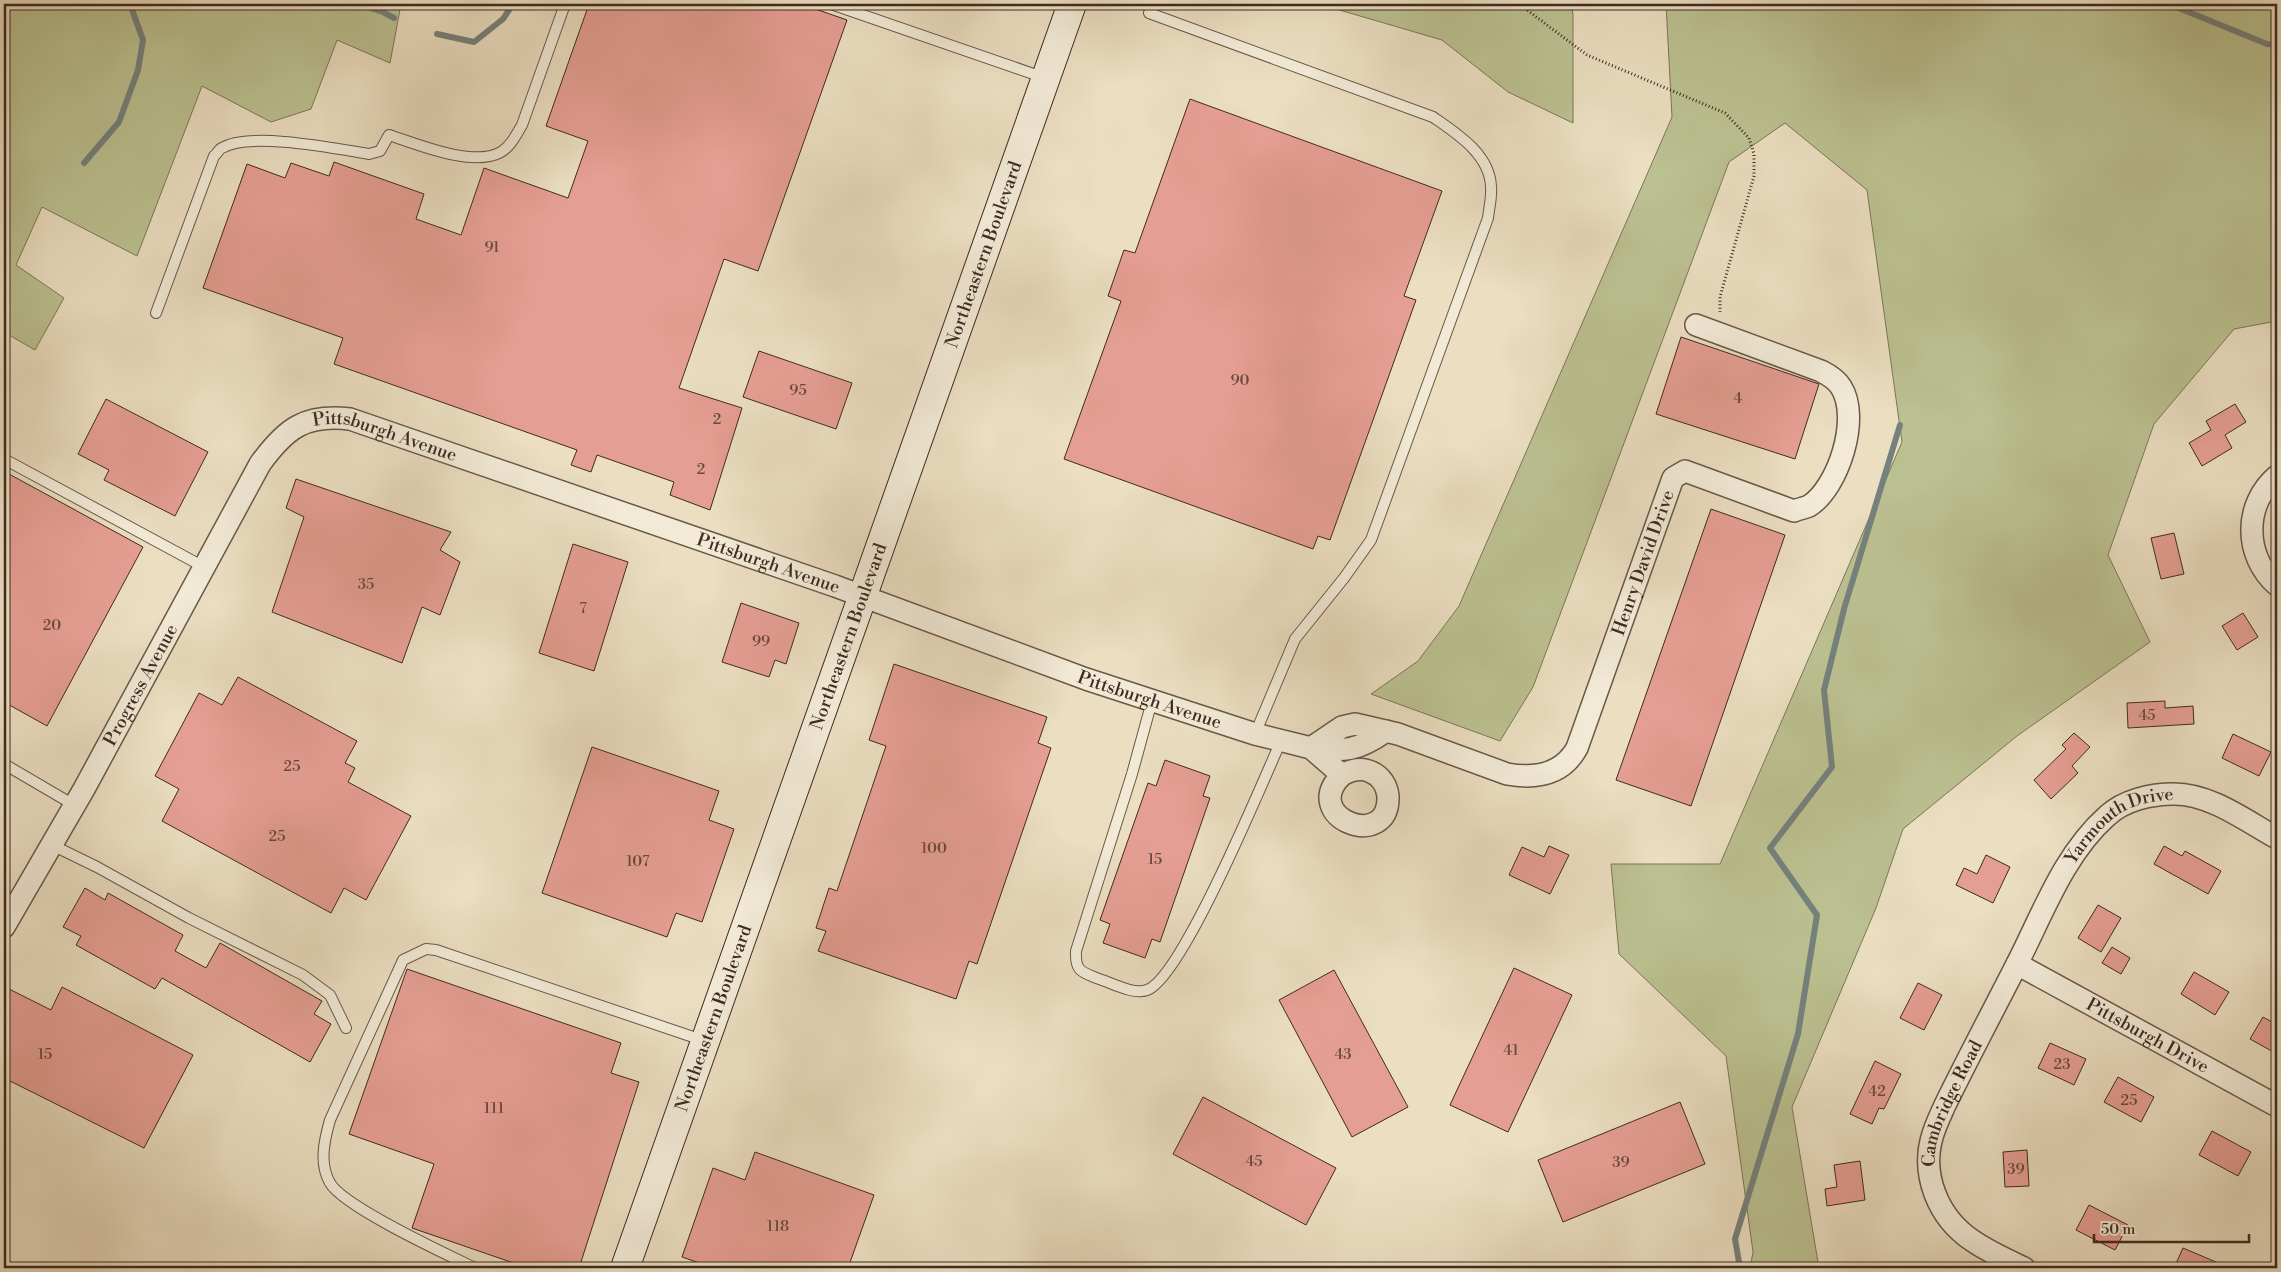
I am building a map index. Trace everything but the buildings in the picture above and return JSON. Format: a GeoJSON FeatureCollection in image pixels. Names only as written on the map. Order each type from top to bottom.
{"type":"FeatureCollection","features":[{"type":"Feature","properties":{"kind":"street","name":"Northeastern Boulevard"},"geometry":{"type":"LineString","coordinates":[[625,1268],[1072,4]]}},
{"type":"Feature","properties":{"kind":"street","name":"Henry David Drive"},"geometry":{"type":"LineString","coordinates":[[1311,748],[1342,727],[1354,724],[1386,731],[1507,774],[1522,777],[1540,776],[1556,770],[1570,760],[1577,748],[1673,478],[1685,471],[1794,510],[1808,506],[1818,497],[1834,476],[1844,450],[1848,426],[1848,407],[1842,389],[1834,378],[1820,370],[1696,325]]}},
{"type":"Feature","properties":{"kind":"street","name":"Pittsburgh Avenue"},"geometry":{"type":"LineString","coordinates":[[276,443],[288,431],[317,418],[350,420],[646,519],[1152,701],[1255,734],[1311,748],[1342,776]]}},
{"type":"Feature","properties":{"kind":"street","name":"Progress Avenue"},"geometry":{"type":"LineString","coordinates":[[7,913],[52,845],[260,464],[276,443]]}},
{"type":"Feature","properties":{"kind":"street"},"geometry":{"type":"LineString","coordinates":[[2277,476],[2261,494],[2256,505],[2252,527],[2254,549],[2258,560],[2277,585]]}},
{"type":"Feature","properties":{"kind":"street","name":"Yarmouth Drive"},"geometry":{"type":"LineString","coordinates":[[2017,964],[2052,892],[2075,853],[2108,814],[2128,803],[2150,796],[2175,794],[2197,797],[2277,838]]}},
{"type":"Feature","properties":{"kind":"street","name":"Pittsburgh Drive"},"geometry":{"type":"LineString","coordinates":[[2017,964],[2277,1106]]}},
{"type":"Feature","properties":{"kind":"street","name":"Cambridge Road"},"geometry":{"type":"LineString","coordinates":[[2017,964],[1945,1105],[1932,1134],[1929,1160],[1931,1184],[1940,1206],[1954,1225],[1972,1241],[2024,1268]]}},
{"type":"Feature","properties":{"kind":"lane"},"geometry":{"type":"LineString","coordinates":[[156,313],[214,156],[222,147],[245,142],[298,142],[369,154],[380,151],[389,135],[471,158],[488,157],[501,152],[513,142],[522,125],[565,4]]}},
{"type":"Feature","properties":{"kind":"lane"},"geometry":{"type":"LineString","coordinates":[[831,4],[1046,78]]}},
{"type":"Feature","properties":{"kind":"lane"},"geometry":{"type":"LineString","coordinates":[[1150,13],[1433,117],[1466,140],[1484,164],[1492,185],[1488,218],[1371,540],[1344,578],[1295,639],[1255,734]]}},
{"type":"Feature","properties":{"kind":"lane"},"geometry":{"type":"LineString","coordinates":[[4,459],[204,567]]}},
{"type":"Feature","properties":{"kind":"lane"},"geometry":{"type":"LineString","coordinates":[[1152,701],[1132,774],[1076,951],[1076,963],[1082,972],[1131,990],[1145,991],[1157,985],[1177,960],[1231,854],[1281,741]]}},
{"type":"Feature","properties":{"kind":"lane"},"geometry":{"type":"LineString","coordinates":[[4,764],[74,806]]}},
{"type":"Feature","properties":{"kind":"lane"},"geometry":{"type":"LineString","coordinates":[[52,845],[303,975],[330,995],[346,1028]]}},
{"type":"Feature","properties":{"kind":"lane"},"geometry":{"type":"LineString","coordinates":[[474,1268],[402,1232],[345,1197],[330,1184],[323,1166],[324,1140],[330,1120],[403,960],[426,949],[436,950],[706,1041]]}},
{"type":"Feature","properties":{"kind":"path"},"geometry":{"type":"LineString","coordinates":[[1519,4],[1587,55],[1725,113],[1748,138],[1754,154],[1754,176],[1720,297],[1719,334]]}},
{"type":"Feature","properties":{"kind":"green space"},"geometry":{"type":"Polygon","coordinates":[[[4,4],[401,4],[390,63],[337,40],[311,109],[271,122],[202,86],[137,256],[42,207],[16,265],[64,298],[35,350],[4,332],[4,4]]]}},
{"type":"Feature","properties":{"kind":"green space"},"geometry":{"type":"Polygon","coordinates":[[[1319,4],[1571,4],[1573,14],[1573,123],[1508,92],[1442,40],[1319,4]]]}},
{"type":"Feature","properties":{"kind":"green space"},"geometry":{"type":"Polygon","coordinates":[[[1666,4],[2277,4],[2277,321],[2234,329],[2154,424],[2108,555],[2150,642],[2017,736],[1903,829],[1876,908],[1792,1107],[1819,1268],[1750,1268],[1753,1252],[1726,1056],[1619,954],[1611,864],[1720,864],[1902,442],[1867,190],[1785,123],[1729,162],[1533,687],[1500,741],[1371,694],[1418,661],[1459,606],[1672,117],[1666,4]]]}},
{"type":"Feature","properties":{"kind":"waterway"},"geometry":{"type":"LineString","coordinates":[[4,9],[6,4]]}},
{"type":"Feature","properties":{"kind":"waterway"},"geometry":{"type":"LineString","coordinates":[[84,163],[119,122],[138,70],[143,40],[130,4]]}},
{"type":"Feature","properties":{"kind":"waterway"},"geometry":{"type":"LineString","coordinates":[[358,4],[383,12],[394,18]]}},
{"type":"Feature","properties":{"kind":"waterway"},"geometry":{"type":"LineString","coordinates":[[437,34],[474,42],[503,19],[513,4]]}},
{"type":"Feature","properties":{"kind":"waterway"},"geometry":{"type":"LineString","coordinates":[[2169,4],[2267,44],[2277,45]]}},
{"type":"Feature","properties":{"kind":"waterway"},"geometry":{"type":"LineString","coordinates":[[1740,1268],[1735,1239],[1798,1034],[1817,915],[1770,848],[1832,767],[1824,690],[1844,609],[1900,425]]}}]}
